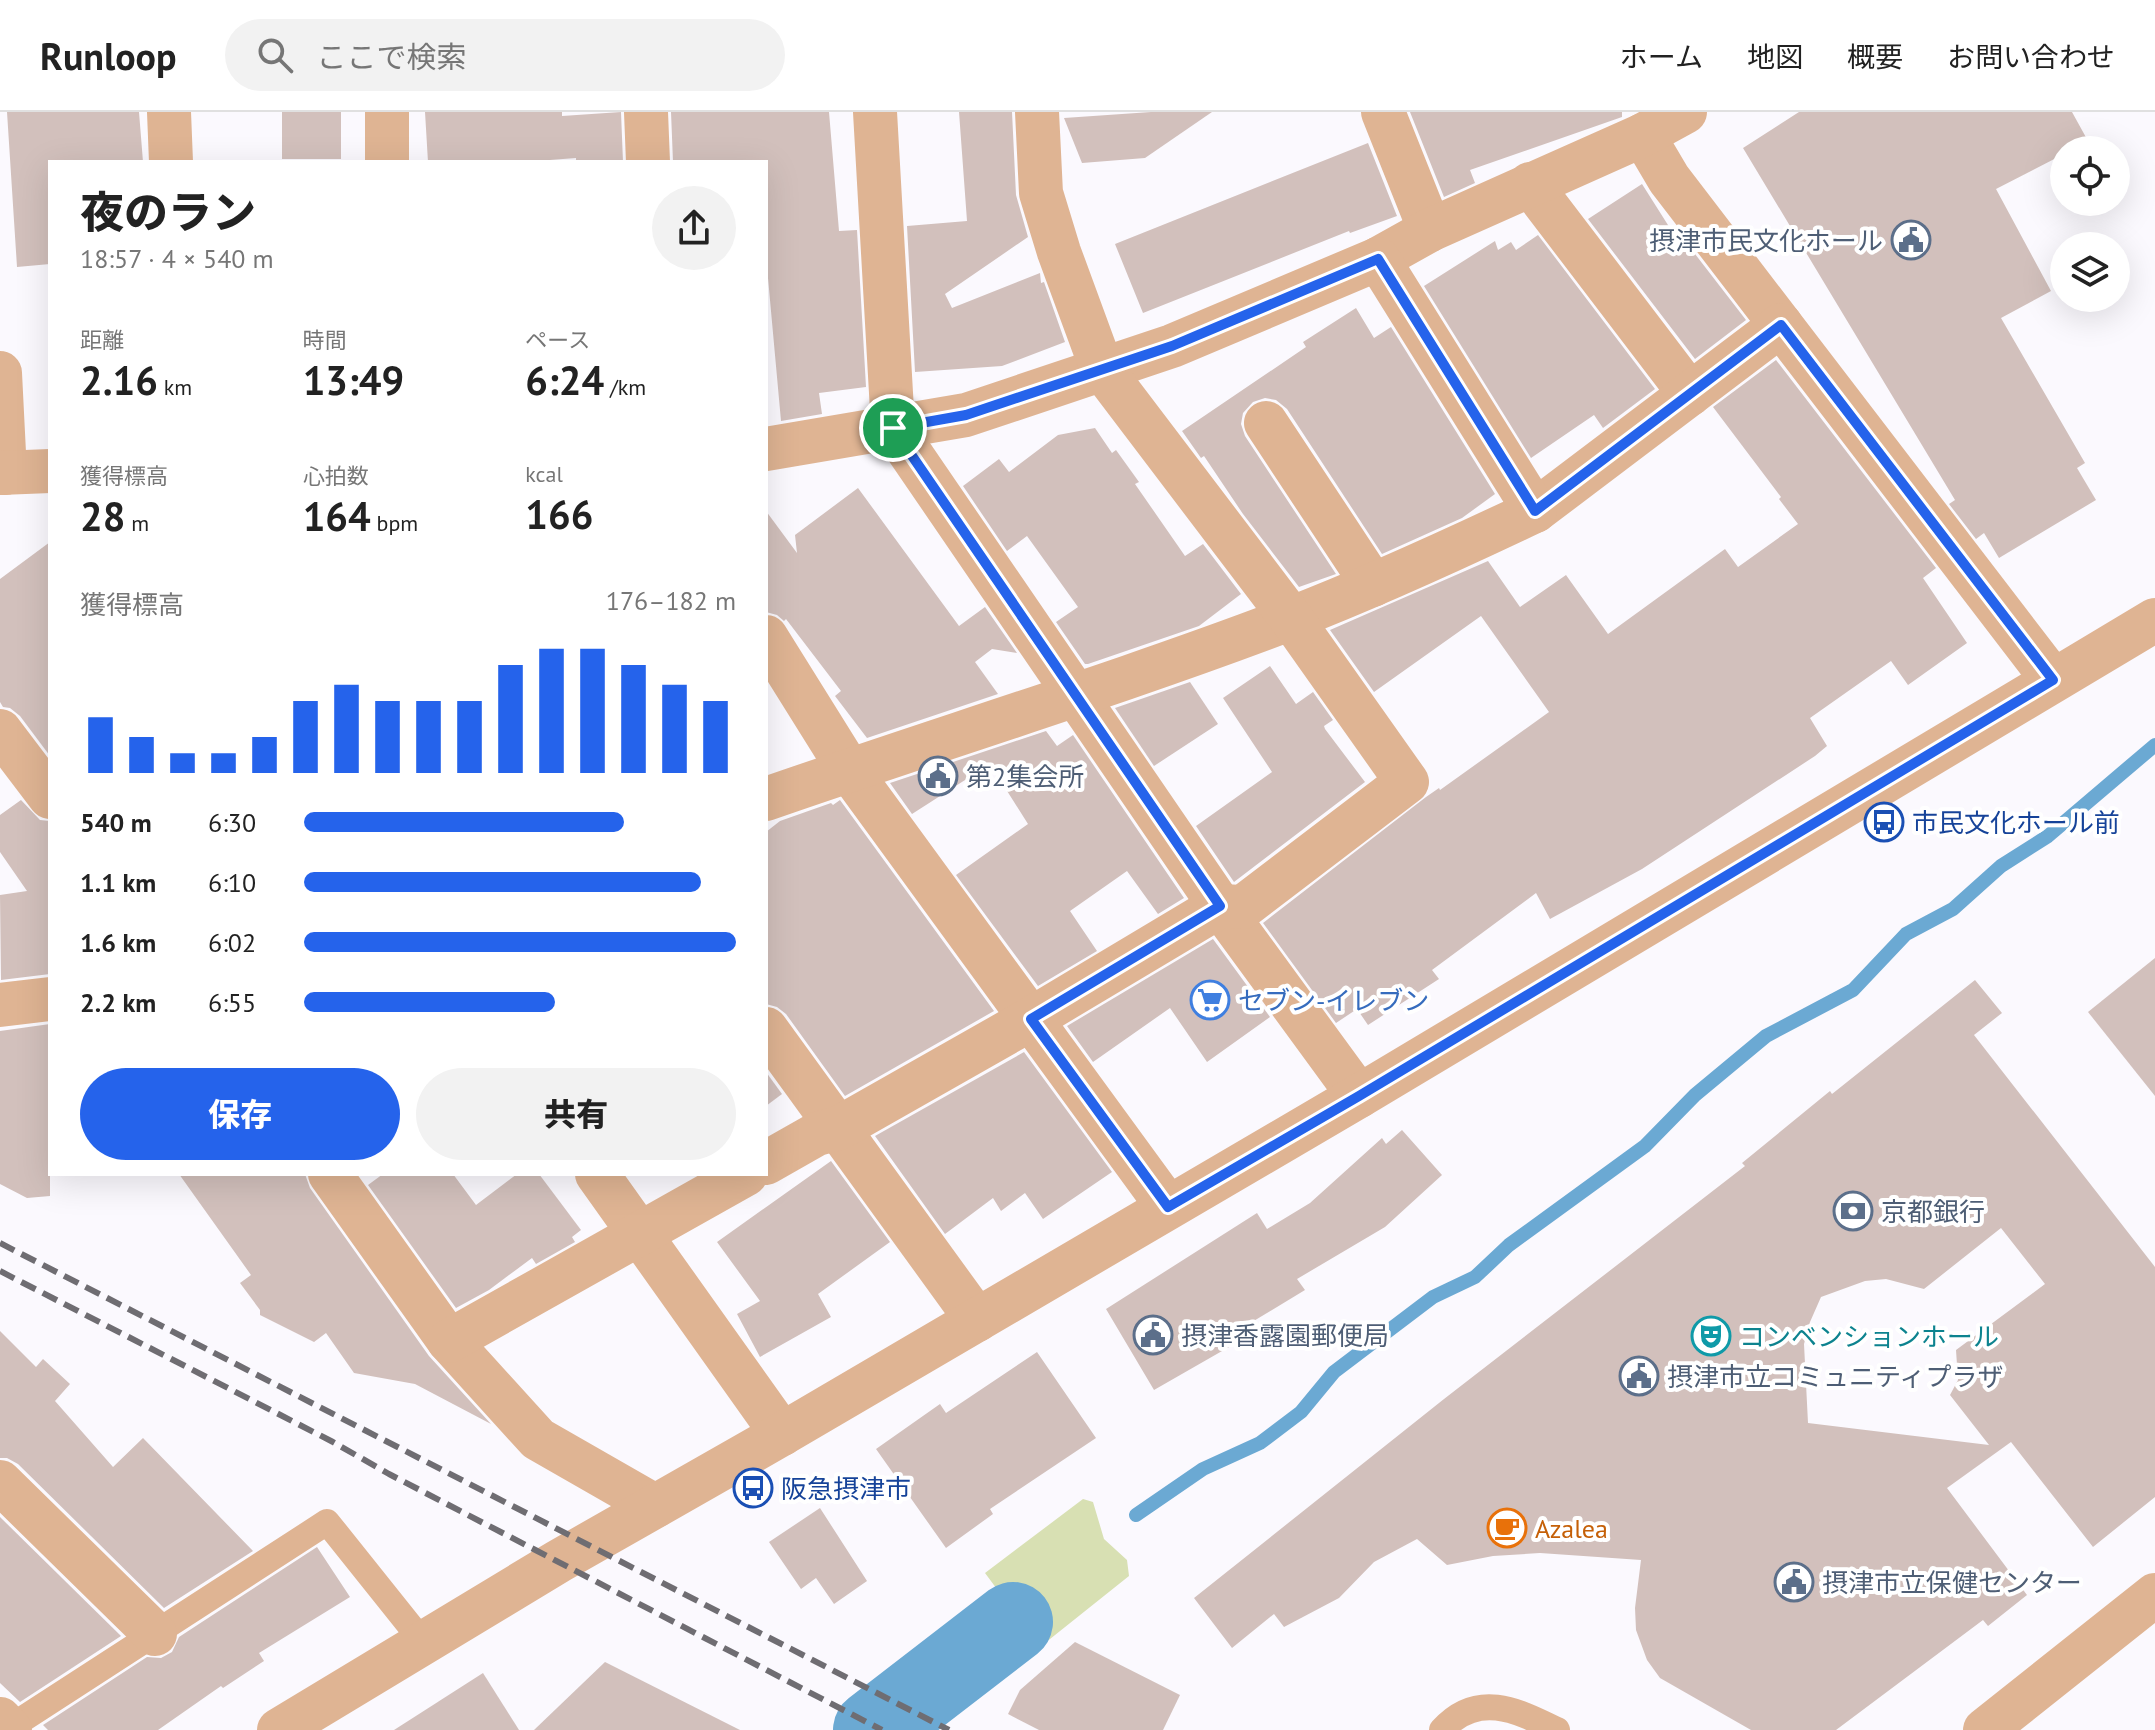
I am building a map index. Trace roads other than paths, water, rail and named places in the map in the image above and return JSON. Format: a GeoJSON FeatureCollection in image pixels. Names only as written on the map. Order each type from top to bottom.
{"type":"FeatureCollection","features":[{"type":"Feature","properties":{"kind":"street"},"geometry":{"type":"LineString","coordinates":[[169,112],[171,160]]}},
{"type":"Feature","properties":{"kind":"street"},"geometry":{"type":"LineString","coordinates":[[387,112],[387,160]]}},
{"type":"Feature","properties":{"kind":"street"},"geometry":{"type":"LineString","coordinates":[[646,112],[648,160]]}},
{"type":"Feature","properties":{"kind":"street"},"geometry":{"type":"LineString","coordinates":[[875,112],[893,428],[1220,906],[1359,1096]]}},
{"type":"Feature","properties":{"kind":"street"},"geometry":{"type":"LineString","coordinates":[[768,1162],[817,1134],[839,1128],[1031,1019],[1220,906],[1243,907],[1407,782],[1291,618],[1102,369],[1041,193],[1037,112]]}},
{"type":"Feature","properties":{"kind":"street"},"geometry":{"type":"LineString","coordinates":[[1383,112],[1430,230]]}},
{"type":"Feature","properties":{"kind":"street"},"geometry":{"type":"LineString","coordinates":[[768,449],[966,415],[1172,346],[1378,259],[1430,230],[1643,135],[1685,112]]}},
{"type":"Feature","properties":{"kind":"street"},"geometry":{"type":"LineString","coordinates":[[1643,135],[1669,179],[2053,680]]}},
{"type":"Feature","properties":{"kind":"street"},"geometry":{"type":"LineString","coordinates":[[1530,184],[1690,394]]}},
{"type":"Feature","properties":{"kind":"street"},"geometry":{"type":"LineString","coordinates":[[1378,259],[1535,511]]}},
{"type":"Feature","properties":{"kind":"street"},"geometry":{"type":"LineString","coordinates":[[768,798],[1076,695],[1291,618],[1373,585],[1535,511],[1781,325]]}},
{"type":"Feature","properties":{"kind":"street"},"geometry":{"type":"LineString","coordinates":[[0,373],[3,473],[48,471]]}},
{"type":"Feature","properties":{"kind":"street"},"geometry":{"type":"LineString","coordinates":[[1266,423],[1373,585]]}},
{"type":"Feature","properties":{"kind":"street"},"geometry":{"type":"LineString","coordinates":[[279,1730],[423,1642],[1359,1096],[2155,620]]}},
{"type":"Feature","properties":{"kind":"street"},"geometry":{"type":"LineString","coordinates":[[768,640],[849,770],[1168,1207]]}},
{"type":"Feature","properties":{"kind":"street"},"geometry":{"type":"LineString","coordinates":[[8,756],[48,795]]}},
{"type":"Feature","properties":{"kind":"street"},"geometry":{"type":"LineString","coordinates":[[0,1005],[48,999]]}},
{"type":"Feature","properties":{"kind":"street"},"geometry":{"type":"LineString","coordinates":[[768,1032],[977,1320]]}},
{"type":"Feature","properties":{"kind":"street"},"geometry":{"type":"LineString","coordinates":[[331,1176],[449,1341],[538,1439],[655,1506]]}},
{"type":"Feature","properties":{"kind":"street"},"geometry":{"type":"LineString","coordinates":[[598,1176],[782,1434]]}},
{"type":"Feature","properties":{"kind":"street"},"geometry":{"type":"LineString","coordinates":[[449,1341],[742,1176]]}},
{"type":"Feature","properties":{"kind":"street"},"geometry":{"type":"LineString","coordinates":[[0,1482],[155,1634]]}},
{"type":"Feature","properties":{"kind":"street"},"geometry":{"type":"LineString","coordinates":[[1985,1730],[2155,1595]]}},
{"type":"Feature","properties":{"kind":"lane"},"geometry":{"type":"LineString","coordinates":[[6,1726],[327,1522],[423,1642]]}},
{"type":"Feature","properties":{"kind":"lane"},"geometry":{"type":"LineString","coordinates":[[1442,1730],[1462,1714],[1479,1708],[1498,1707],[1515,1709],[1557,1730]]}},
{"type":"Feature","properties":{"kind":"waterway"},"geometry":{"type":"LineString","coordinates":[[1136,1515],[1203,1469],[1260,1443],[1301,1412],[1334,1372],[1433,1297],[1475,1277],[1509,1245],[1645,1146],[1695,1095],[1766,1036],[1853,990],[1906,934],[1953,909],[2001,866],[2048,836],[2155,745]]}},
{"type":"Feature","properties":{"kind":"waterway"},"geometry":{"type":"LineString","coordinates":[[873,1730],[1013,1622]]}},
{"type":"Feature","properties":{"kind":"railway"},"geometry":{"type":"LineString","coordinates":[[0,1243],[949,1730]]}},
{"type":"Feature","properties":{"kind":"railway"},"geometry":{"type":"LineString","coordinates":[[0,1271],[882,1730]]}},
{"type":"Feature","properties":{"kind":"place","name":"摂津市民文化ホール"},"geometry":{"type":"Point","coordinates":[1911,240]}},
{"type":"Feature","properties":{"kind":"place","name":"第2集会所"},"geometry":{"type":"Point","coordinates":[938,776]}},
{"type":"Feature","properties":{"kind":"place","name":"市民文化ホール前"},"geometry":{"type":"Point","coordinates":[1884,822]}},
{"type":"Feature","properties":{"kind":"place","name":"セブン-イレブン"},"geometry":{"type":"Point","coordinates":[1210,1000]}},
{"type":"Feature","properties":{"kind":"place","name":"京都銀行"},"geometry":{"type":"Point","coordinates":[1853,1211]}},
{"type":"Feature","properties":{"kind":"place","name":"摂津香露園郵便局"},"geometry":{"type":"Point","coordinates":[1153,1335]}},
{"type":"Feature","properties":{"kind":"place","name":"コンベンションホール"},"geometry":{"type":"Point","coordinates":[1711,1336]}},
{"type":"Feature","properties":{"kind":"place","name":"摂津市立コミュニティプラザ"},"geometry":{"type":"Point","coordinates":[1639,1376]}},
{"type":"Feature","properties":{"kind":"place","name":"阪急摂津市"},"geometry":{"type":"Point","coordinates":[753,1488]}},
{"type":"Feature","properties":{"kind":"place","name":"Azalea"},"geometry":{"type":"Point","coordinates":[1507,1528]}},
{"type":"Feature","properties":{"kind":"place","name":"摂津市立保健センター"},"geometry":{"type":"Point","coordinates":[1794,1582]}}]}
